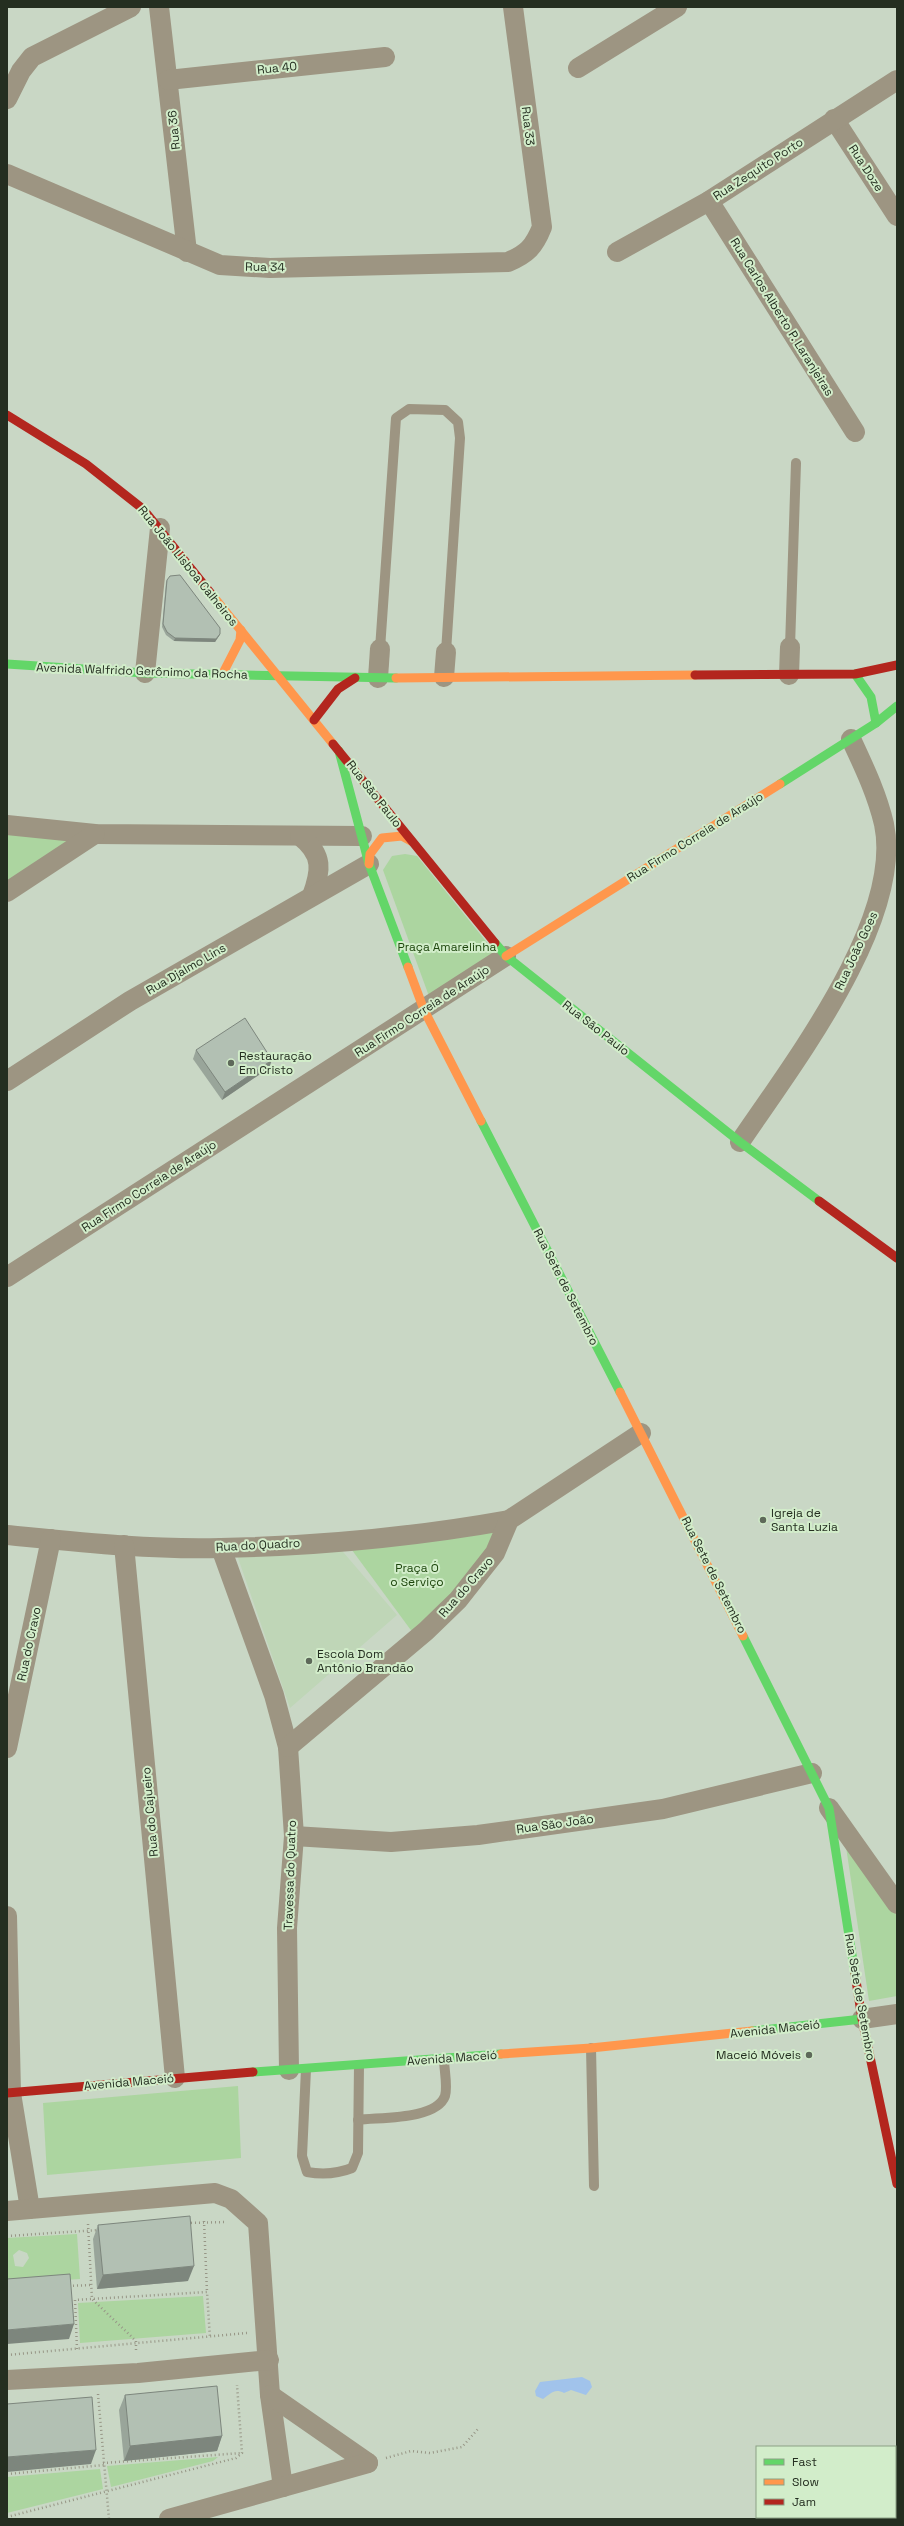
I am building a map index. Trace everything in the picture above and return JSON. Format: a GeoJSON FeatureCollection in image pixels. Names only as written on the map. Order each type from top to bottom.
{"type":"FeatureCollection","features":[{"type":"Feature","properties":{"kind":"street"},"geometry":{"type":"LineString","coordinates":[[7,99],[21,71],[32,57],[131,7]]}},
{"type":"Feature","properties":{"kind":"street","name":"Rua 36"},"geometry":{"type":"LineString","coordinates":[[159,7],[187,252]]}},
{"type":"Feature","properties":{"kind":"street","name":"Rua 33"},"geometry":{"type":"LineString","coordinates":[[513,7],[542,227],[535,243]]}},
{"type":"Feature","properties":{"kind":"street"},"geometry":{"type":"LineString","coordinates":[[578,68],[677,7]]}},
{"type":"Feature","properties":{"kind":"street","name":"Rua 40"},"geometry":{"type":"LineString","coordinates":[[168,80],[386,57]]}},
{"type":"Feature","properties":{"kind":"street","name":"Rua Zequito Porto"},"geometry":{"type":"LineString","coordinates":[[617,252],[709,201],[834,119],[897,80]]}},
{"type":"Feature","properties":{"kind":"street","name":"Rua Doze"},"geometry":{"type":"LineString","coordinates":[[834,119],[897,216]]}},
{"type":"Feature","properties":{"kind":"street","name":"Rua 34"},"geometry":{"type":"LineString","coordinates":[[7,174],[220,265],[270,268],[508,262],[527,254],[535,243]]}},
{"type":"Feature","properties":{"kind":"street","name":"Rua Carlos Alberto P. Laranjeiras"},"geometry":{"type":"LineString","coordinates":[[709,201],[855,432]]}},
{"type":"Feature","properties":{"kind":"street","name":"Rua João Lisboa Calheiros"},"geometry":{"type":"LineString","coordinates":[[7,415],[86,464],[143,509],[160,528],[276,676],[340,751]]}},
{"type":"Feature","properties":{"kind":"street"},"geometry":{"type":"LineString","coordinates":[[146,673],[160,528]]}},
{"type":"Feature","properties":{"kind":"street"},"geometry":{"type":"LineString","coordinates":[[222,675],[240,640],[241,630]]}},
{"type":"Feature","properties":{"kind":"street"},"geometry":{"type":"LineString","coordinates":[[789,675],[790,647]]}},
{"type":"Feature","properties":{"kind":"street"},"geometry":{"type":"LineString","coordinates":[[378,678],[380,649]]}},
{"type":"Feature","properties":{"kind":"street"},"geometry":{"type":"LineString","coordinates":[[444,677],[446,652]]}},
{"type":"Feature","properties":{"kind":"street","name":"Avenida Walfrido Gerônimo da Rocha"},"geometry":{"type":"LineString","coordinates":[[7,664],[146,673],[276,676]]}},
{"type":"Feature","properties":{"kind":"street"},"geometry":{"type":"LineString","coordinates":[[276,676],[378,678],[855,674],[897,664]]}},
{"type":"Feature","properties":{"kind":"street"},"geometry":{"type":"LineString","coordinates":[[855,674],[873,696],[876,709],[876,724]]}},
{"type":"Feature","properties":{"kind":"street"},"geometry":{"type":"LineString","coordinates":[[314,720],[338,689],[355,678]]}},
{"type":"Feature","properties":{"kind":"street","name":"Rua Firmo Correia de Araújo"},"geometry":{"type":"LineString","coordinates":[[7,1277],[506,956],[876,724],[896,708]]}},
{"type":"Feature","properties":{"kind":"street","name":"Rua João Goes"},"geometry":{"type":"LineString","coordinates":[[740,1142],[812,1037],[850,969],[873,918],[885,874],[884,825],[872,783],[851,739]]}},
{"type":"Feature","properties":{"kind":"street","name":"Rua Sete de Setembro"},"geometry":{"type":"LineString","coordinates":[[340,751],[369,864],[424,1010],[641,1433],[829,1808],[897,1904]]}},
{"type":"Feature","properties":{"kind":"street","name":"Rua São Paulo"},"geometry":{"type":"LineString","coordinates":[[340,751],[411,841],[506,956],[740,1142],[897,1258]]}},
{"type":"Feature","properties":{"kind":"street"},"geometry":{"type":"LineString","coordinates":[[7,825],[95,834],[362,836]]}},
{"type":"Feature","properties":{"kind":"street"},"geometry":{"type":"LineString","coordinates":[[7,892],[95,834]]}},
{"type":"Feature","properties":{"kind":"street"},"geometry":{"type":"LineString","coordinates":[[300,836],[317,855],[320,872],[312,896]]}},
{"type":"Feature","properties":{"kind":"street"},"geometry":{"type":"LineString","coordinates":[[369,864],[370,854],[382,838],[402,836],[411,841]]}},
{"type":"Feature","properties":{"kind":"street","name":"Rua Djalmo Lins"},"geometry":{"type":"LineString","coordinates":[[7,1081],[130,1001],[369,864]]}},
{"type":"Feature","properties":{"kind":"street"},"geometry":{"type":"LineString","coordinates":[[509,1520],[641,1433]]}},
{"type":"Feature","properties":{"kind":"street","name":"Rua do Quadro"},"geometry":{"type":"LineString","coordinates":[[7,1535],[124,1545],[221,1548],[416,1535],[509,1520]]}},
{"type":"Feature","properties":{"kind":"street","name":"Rua do Cravo"},"geometry":{"type":"LineString","coordinates":[[288,1747],[426,1631],[458,1600],[496,1553],[509,1520]]}},
{"type":"Feature","properties":{"kind":"street","name":"Rua do Cravo"},"geometry":{"type":"LineString","coordinates":[[7,1748],[51,1539]]}},
{"type":"Feature","properties":{"kind":"street","name":"Rua do Cajueiro"},"geometry":{"type":"LineString","coordinates":[[124,1545],[175,2078]]}},
{"type":"Feature","properties":{"kind":"street","name":"Travessa do Quatro"},"geometry":{"type":"LineString","coordinates":[[221,1548],[274,1695],[288,1747],[294,1836],[288,1928],[297,2070]]}},
{"type":"Feature","properties":{"kind":"street","name":"Rua São João"},"geometry":{"type":"LineString","coordinates":[[294,1836],[391,1842],[478,1835],[663,1809],[812,1773]]}},
{"type":"Feature","properties":{"kind":"street","name":"Rua Sete de Setembro"},"geometry":{"type":"LineString","coordinates":[[829,1808],[862,2020],[897,2184]]}},
{"type":"Feature","properties":{"kind":"street"},"geometry":{"type":"LineString","coordinates":[[7,1916],[9,2093],[30,2209]]}},
{"type":"Feature","properties":{"kind":"street","name":"Avenida Maceió"},"geometry":{"type":"LineString","coordinates":[[9,2093],[175,2078],[591,2048],[862,2020],[897,2014]]}},
{"type":"Feature","properties":{"kind":"street"},"geometry":{"type":"LineString","coordinates":[[7,2211],[215,2194],[231,2199],[258,2223],[267,2330],[270,2395],[284,2487]]}},
{"type":"Feature","properties":{"kind":"street"},"geometry":{"type":"LineString","coordinates":[[7,2380],[138,2373],[269,2360]]}},
{"type":"Feature","properties":{"kind":"street"},"geometry":{"type":"LineString","coordinates":[[270,2395],[368,2463]]}},
{"type":"Feature","properties":{"kind":"street"},"geometry":{"type":"LineString","coordinates":[[169,2519],[368,2463]]}},
{"type":"Feature","properties":{"kind":"lane"},"geometry":{"type":"LineString","coordinates":[[380,649],[396,418],[409,409],[445,410],[458,422],[460,438],[446,652]]}},
{"type":"Feature","properties":{"kind":"lane"},"geometry":{"type":"LineString","coordinates":[[790,647],[796,463]]}},
{"type":"Feature","properties":{"kind":"lane"},"geometry":{"type":"LineString","coordinates":[[591,2048],[594,2186]]}},
{"type":"Feature","properties":{"kind":"lane"},"geometry":{"type":"LineString","coordinates":[[358,2120],[428,2113],[440,2104],[445,2095],[444,2059]]}},
{"type":"Feature","properties":{"kind":"lane"},"geometry":{"type":"LineString","coordinates":[[297,2070],[302,2156],[307,2172],[339,2173],[352,2168],[358,2154],[359,2065]]}},
{"type":"Feature","properties":{"kind":"path"},"geometry":{"type":"LineString","coordinates":[[89,2205],[87,2231],[92,2299],[136,2341],[138,2373]]}},
{"type":"Feature","properties":{"kind":"path"},"geometry":{"type":"LineString","coordinates":[[204,2221],[210,2338]]}},
{"type":"Feature","properties":{"kind":"path"},"geometry":{"type":"LineString","coordinates":[[181,2223],[204,2221],[227,2222]]}},
{"type":"Feature","properties":{"kind":"path"},"geometry":{"type":"LineString","coordinates":[[7,2236],[103,2230]]}},
{"type":"Feature","properties":{"kind":"path"},"geometry":{"type":"LineString","coordinates":[[68,2286],[90,2285]]}},
{"type":"Feature","properties":{"kind":"path"},"geometry":{"type":"LineString","coordinates":[[77,2349],[75,2300],[207,2292]]}},
{"type":"Feature","properties":{"kind":"path"},"geometry":{"type":"LineString","coordinates":[[7,2355],[210,2338],[267,2330]]}},
{"type":"Feature","properties":{"kind":"path"},"geometry":{"type":"LineString","coordinates":[[96,2375],[109,2519]]}},
{"type":"Feature","properties":{"kind":"path"},"geometry":{"type":"LineString","coordinates":[[237,2385],[242,2453]]}},
{"type":"Feature","properties":{"kind":"path"},"geometry":{"type":"LineString","coordinates":[[368,2463],[411,2451],[430,2453],[462,2447],[478,2429]]}},
{"type":"Feature","properties":{"kind":"path"},"geometry":{"type":"LineString","coordinates":[[7,2474],[104,2464],[242,2453]]}},
{"type":"Feature","properties":{"kind":"path"},"geometry":{"type":"LineString","coordinates":[[7,2517],[106,2493],[236,2458],[242,2453]]}},
{"type":"Feature","properties":{"kind":"shaded area","name":"Escola Dom Antônio Brandão"},"geometry":{"type":"Polygon","coordinates":[[[338,1546],[397,1615],[290,1708],[237,1555],[338,1546]]]}},
{"type":"Feature","properties":{"kind":"green space"},"geometry":{"type":"Polygon","coordinates":[[[7,832],[81,837],[7,883],[7,832]]]}},
{"type":"Feature","properties":{"kind":"green space","name":"Praça Amarelinha"},"geometry":{"type":"Polygon","coordinates":[[[405,854],[417,856],[497,955],[430,999],[383,870],[392,856],[405,854]]]}},
{"type":"Feature","properties":{"kind":"green space","name":"Praça Ó o Serviço"},"geometry":{"type":"Polygon","coordinates":[[[500,1525],[489,1555],[413,1633],[349,1546],[500,1525]]]}},
{"type":"Feature","properties":{"kind":"green space"},"geometry":{"type":"Polygon","coordinates":[[[845,1840],[897,1916],[897,1996],[869,2001],[845,1840]]]}},
{"type":"Feature","properties":{"kind":"green space"},"geometry":{"type":"Polygon","coordinates":[[[238,2086],[241,2158],[47,2175],[43,2103],[238,2086]]]}},
{"type":"Feature","properties":{"kind":"green space"},"geometry":{"type":"Polygon","coordinates":[[[77,2234],[80,2279],[7,2284],[7,2238],[77,2234]],[[19,2250],[13,2255],[15,2266],[23,2267],[29,2258],[27,2253],[19,2250]]]}},
{"type":"Feature","properties":{"kind":"green space"},"geometry":{"type":"Polygon","coordinates":[[[203,2296],[206,2333],[80,2343],[78,2303],[203,2296]]]}},
{"type":"Feature","properties":{"kind":"green space"},"geometry":{"type":"Polygon","coordinates":[[[218,2457],[213,2461],[111,2487],[107,2466],[218,2457]]]}},
{"type":"Feature","properties":{"kind":"green space"},"geometry":{"type":"Polygon","coordinates":[[[100,2469],[103,2489],[7,2513],[7,2477],[100,2469]]]}},
{"type":"Feature","properties":{"kind":"water"},"geometry":{"type":"Polygon","coordinates":[[[582,2377],[590,2381],[592,2387],[586,2395],[571,2390],[564,2393],[555,2391],[543,2399],[536,2396],[535,2391],[540,2382],[582,2377]]]}},
{"type":"Feature","properties":{"kind":"building"},"geometry":{"type":"Polygon","coordinates":[[[180,575],[220,628],[220,634],[216,639],[175,638],[167,632],[163,624],[167,580],[170,576],[180,575]]]}},
{"type":"Feature","properties":{"kind":"building","name":"Restauração Em Cristo"},"geometry":{"type":"Polygon","coordinates":[[[245,1018],[272,1060],[225,1092],[196,1050],[245,1018]]]}},
{"type":"Feature","properties":{"kind":"building"},"geometry":{"type":"Polygon","coordinates":[[[190,2216],[194,2266],[103,2275],[98,2225],[190,2216]]]}},
{"type":"Feature","properties":{"kind":"building"},"geometry":{"type":"Polygon","coordinates":[[[70,2274],[74,2324],[7,2330],[7,2279],[70,2274]]]}},
{"type":"Feature","properties":{"kind":"building"},"geometry":{"type":"Polygon","coordinates":[[[217,2386],[222,2436],[130,2446],[125,2395],[217,2386]]]}},
{"type":"Feature","properties":{"kind":"building"},"geometry":{"type":"Polygon","coordinates":[[[92,2397],[96,2450],[7,2457],[7,2404],[92,2397]]]}},
{"type":"Feature","properties":{"kind":"traffic: fast"},"geometry":{"type":"LineString","coordinates":[[7,664],[145,673],[396,678]]}},
{"type":"Feature","properties":{"kind":"traffic: fast"},"geometry":{"type":"LineString","coordinates":[[855,674],[871,697],[876,723]]}},
{"type":"Feature","properties":{"kind":"traffic: fast"},"geometry":{"type":"LineString","coordinates":[[780,784],[876,723],[897,706]]}},
{"type":"Feature","properties":{"kind":"traffic: fast"},"geometry":{"type":"LineString","coordinates":[[339,751],[369,864],[408,967]]}},
{"type":"Feature","properties":{"kind":"traffic: fast"},"geometry":{"type":"LineString","coordinates":[[495,943],[506,956],[740,1142],[819,1201]]}},
{"type":"Feature","properties":{"kind":"traffic: fast"},"geometry":{"type":"LineString","coordinates":[[481,1121],[620,1392]]}},
{"type":"Feature","properties":{"kind":"traffic: fast"},"geometry":{"type":"LineString","coordinates":[[743,1636],[829,1808],[855,1974]]}},
{"type":"Feature","properties":{"kind":"traffic: fast"},"geometry":{"type":"LineString","coordinates":[[752,2031],[862,2019]]}},
{"type":"Feature","properties":{"kind":"traffic: fast"},"geometry":{"type":"LineString","coordinates":[[253,2072],[501,2054]]}},
{"type":"Feature","properties":{"kind":"traffic: slow"},"geometry":{"type":"LineString","coordinates":[[213,596],[333,744]]}},
{"type":"Feature","properties":{"kind":"traffic: slow"},"geometry":{"type":"LineString","coordinates":[[222,675],[240,640],[241,630]]}},
{"type":"Feature","properties":{"kind":"traffic: slow"},"geometry":{"type":"LineString","coordinates":[[396,678],[695,675]]}},
{"type":"Feature","properties":{"kind":"traffic: slow"},"geometry":{"type":"LineString","coordinates":[[506,956],[780,784]]}},
{"type":"Feature","properties":{"kind":"traffic: slow"},"geometry":{"type":"LineString","coordinates":[[369,864],[370,854],[382,838],[402,836],[411,841]]}},
{"type":"Feature","properties":{"kind":"traffic: slow"},"geometry":{"type":"LineString","coordinates":[[408,967],[424,1010],[481,1121]]}},
{"type":"Feature","properties":{"kind":"traffic: slow"},"geometry":{"type":"LineString","coordinates":[[620,1392],[743,1636]]}},
{"type":"Feature","properties":{"kind":"traffic: slow"},"geometry":{"type":"LineString","coordinates":[[501,2054],[591,2048],[752,2031]]}},
{"type":"Feature","properties":{"kind":"traffic: jam"},"geometry":{"type":"LineString","coordinates":[[7,415],[86,464],[143,509],[213,596]]}},
{"type":"Feature","properties":{"kind":"traffic: jam"},"geometry":{"type":"LineString","coordinates":[[695,675],[855,674],[897,665]]}},
{"type":"Feature","properties":{"kind":"traffic: jam"},"geometry":{"type":"LineString","coordinates":[[314,720],[338,689],[355,678]]}},
{"type":"Feature","properties":{"kind":"traffic: jam"},"geometry":{"type":"LineString","coordinates":[[333,744],[495,943]]}},
{"type":"Feature","properties":{"kind":"traffic: jam"},"geometry":{"type":"LineString","coordinates":[[819,1201],[897,1258]]}},
{"type":"Feature","properties":{"kind":"traffic: jam"},"geometry":{"type":"LineString","coordinates":[[855,1974],[862,2019],[897,2184]]}},
{"type":"Feature","properties":{"kind":"traffic: jam"},"geometry":{"type":"LineString","coordinates":[[7,2093],[253,2072]]}},
{"type":"Feature","properties":{"kind":"place","name":"Restauração Em Cristo"},"geometry":{"type":"Point","coordinates":[231,1063]}},
{"type":"Feature","properties":{"kind":"place","name":"Igreja de Santa Luzia"},"geometry":{"type":"Point","coordinates":[763,1520]}},
{"type":"Feature","properties":{"kind":"place","name":"Escola Dom Antônio Brandão"},"geometry":{"type":"Point","coordinates":[309,1661]}},
{"type":"Feature","properties":{"kind":"place","name":"Maceió Móveis"},"geometry":{"type":"Point","coordinates":[809,2055]}}]}
